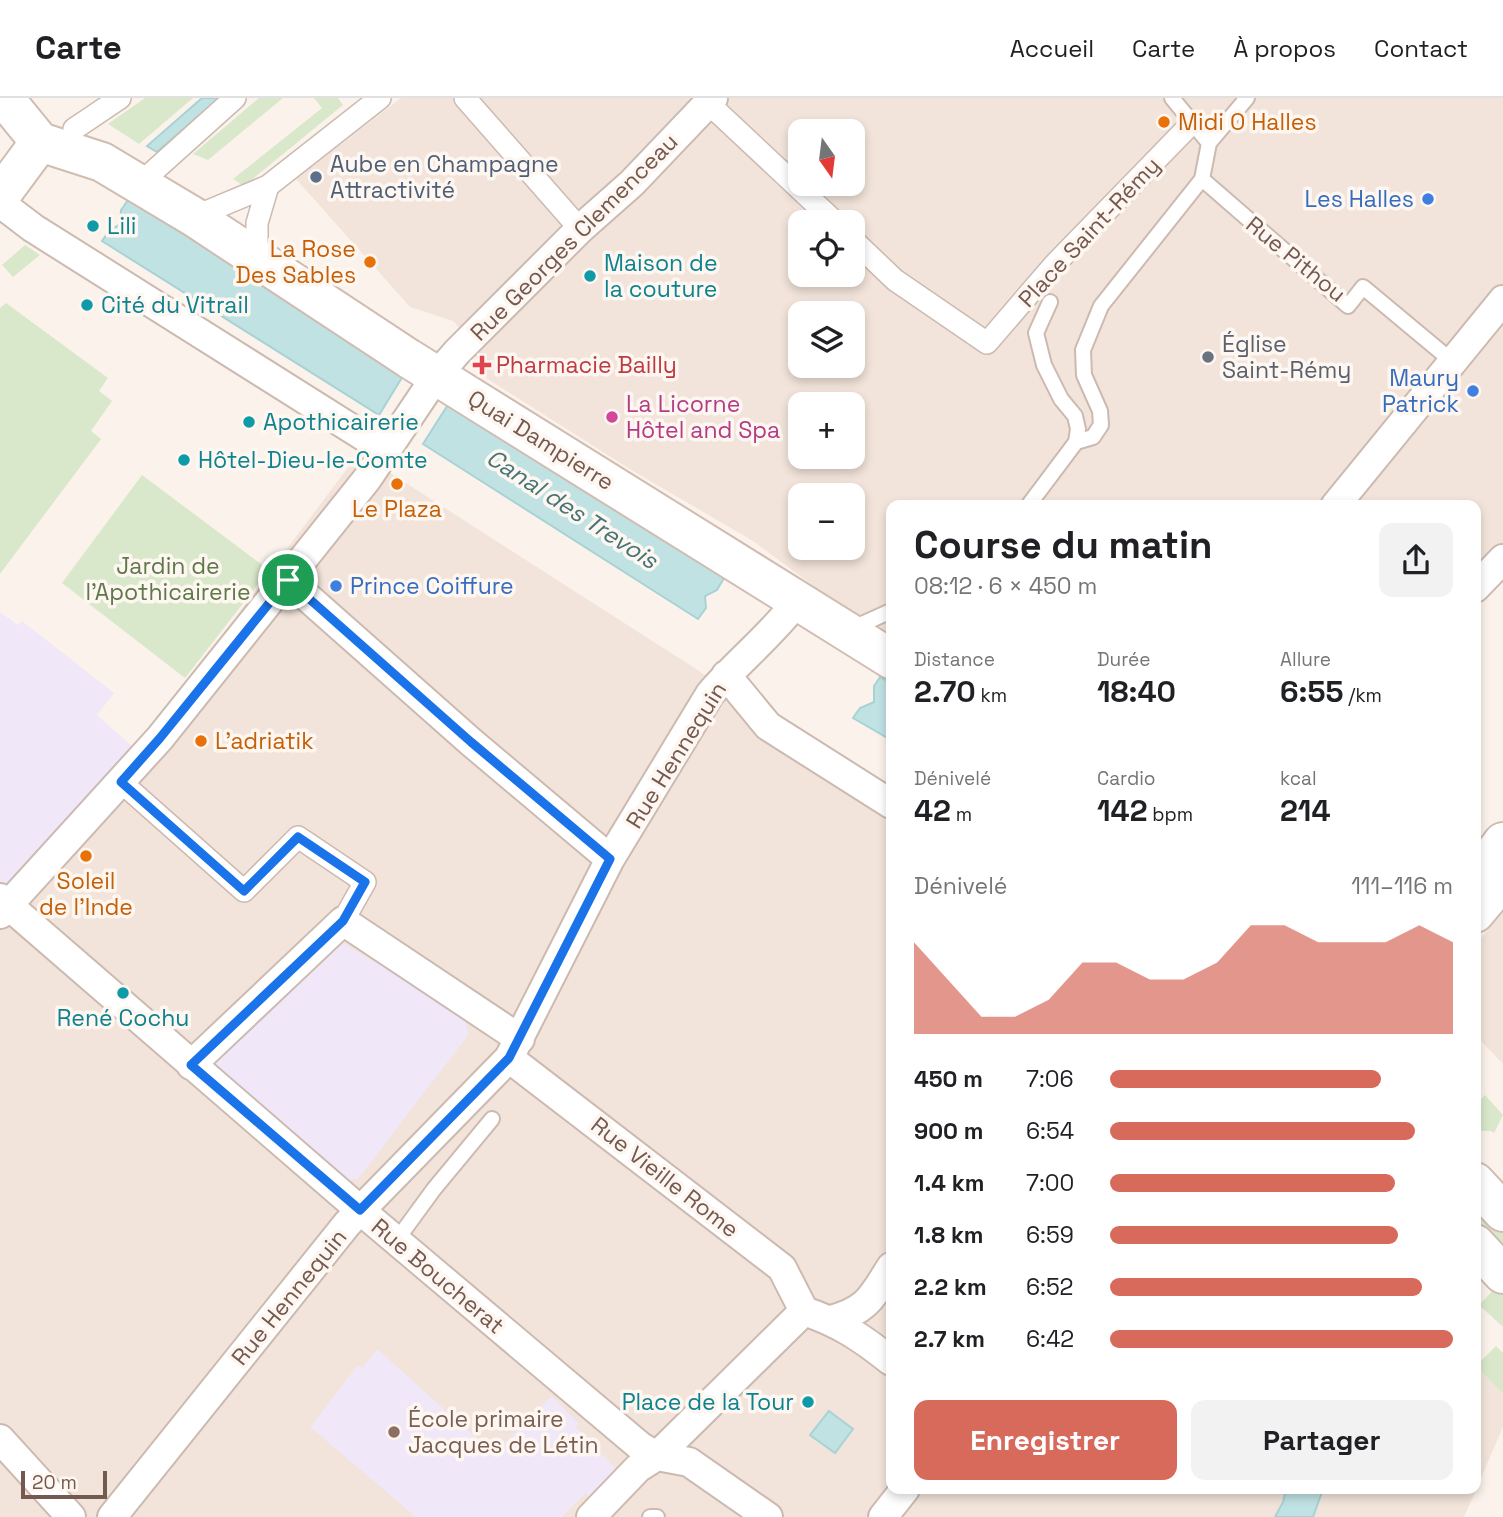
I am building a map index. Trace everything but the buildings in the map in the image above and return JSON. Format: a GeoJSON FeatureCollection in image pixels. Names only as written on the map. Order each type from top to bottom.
{"type":"FeatureCollection","features":[{"type":"Feature","properties":{"kind":"main road"},"geometry":{"type":"LineString","coordinates":[[0,196],[57,136],[4,98]]}},
{"type":"Feature","properties":{"kind":"main road","name":"Quai Dampierre"},"geometry":{"type":"LineString","coordinates":[[57,136],[194,217],[437,376],[886,656]]}},
{"type":"Feature","properties":{"kind":"main road"},"geometry":{"type":"LineString","coordinates":[[1481,871],[1503,842]]}},
{"type":"Feature","properties":{"kind":"main road"},"geometry":{"type":"LineString","coordinates":[[1481,906],[1503,879]]}},
{"type":"Feature","properties":{"kind":"main road"},"geometry":{"type":"LineString","coordinates":[[1481,1188],[1503,1212]]}},
{"type":"Feature","properties":{"kind":"main road"},"geometry":{"type":"LineString","coordinates":[[1481,1250],[1503,1273]]}},
{"type":"Feature","properties":{"kind":"street"},"geometry":{"type":"LineString","coordinates":[[57,136],[120,98]]}},
{"type":"Feature","properties":{"kind":"street"},"geometry":{"type":"LineString","coordinates":[[147,177],[234,98]]}},
{"type":"Feature","properties":{"kind":"street"},"geometry":{"type":"LineString","coordinates":[[194,217],[268,186],[355,105],[380,98]]}},
{"type":"Feature","properties":{"kind":"street"},"geometry":{"type":"LineString","coordinates":[[465,98],[580,229]]}},
{"type":"Feature","properties":{"kind":"street"},"geometry":{"type":"LineString","coordinates":[[710,101],[823,210]]}},
{"type":"Feature","properties":{"kind":"street","name":"Rue Georges Clemenceau"},"geometry":{"type":"LineString","coordinates":[[3,906],[121,782],[168,728],[288,580],[387,451],[437,376],[457,352],[580,229],[632,183],[710,101]]}},
{"type":"Feature","properties":{"kind":"street","name":"Place Saint-Rémy"},"geometry":{"type":"LineString","coordinates":[[865,251],[895,280],[987,343],[1054,265],[1192,123]]}},
{"type":"Feature","properties":{"kind":"street"},"geometry":{"type":"LineString","coordinates":[[257,258],[257,223],[268,186]]}},
{"type":"Feature","properties":{"kind":"street"},"geometry":{"type":"LineString","coordinates":[[0,202],[33,228],[387,451]]}},
{"type":"Feature","properties":{"kind":"street"},"geometry":{"type":"LineString","coordinates":[[1340,500],[1503,300]]}},
{"type":"Feature","properties":{"kind":"street"},"geometry":{"type":"LineString","coordinates":[[1481,582],[1503,559]]}},
{"type":"Feature","properties":{"kind":"street"},"geometry":{"type":"LineString","coordinates":[[288,580],[471,742],[610,859]]}},
{"type":"Feature","properties":{"kind":"street","name":"Rue Hennequin"},"geometry":{"type":"LineString","coordinates":[[112,1517],[360,1210],[514,1048],[610,859],[710,694],[726,675],[780,625],[798,600]]}},
{"type":"Feature","properties":{"kind":"street"},"geometry":{"type":"LineString","coordinates":[[726,675],[768,726],[886,801]]}},
{"type":"Feature","properties":{"kind":"street"},"geometry":{"type":"LineString","coordinates":[[121,782],[244,891],[298,837],[365,882],[343,921],[191,1065]]}},
{"type":"Feature","properties":{"kind":"street","name":"Rue Boucherat"},"geometry":{"type":"LineString","coordinates":[[3,906],[640,1447],[657,1456]]}},
{"type":"Feature","properties":{"kind":"street","name":"Rue Vieille Rome"},"geometry":{"type":"LineString","coordinates":[[343,921],[514,1048],[782,1268],[804,1311]]}},
{"type":"Feature","properties":{"kind":"street"},"geometry":{"type":"LineString","coordinates":[[831,1320],[855,1312],[869,1303],[886,1275]]}},
{"type":"Feature","properties":{"kind":"street"},"geometry":{"type":"LineString","coordinates":[[591,1517],[638,1468],[657,1456],[804,1311],[831,1320],[886,1357]]}},
{"type":"Feature","properties":{"kind":"street"},"geometry":{"type":"LineString","coordinates":[[2,1446],[71,1517]]}},
{"type":"Feature","properties":{"kind":"street"},"geometry":{"type":"LineString","coordinates":[[657,1456],[689,1462],[768,1517]]}},
{"type":"Feature","properties":{"kind":"street"},"geometry":{"type":"LineString","coordinates":[[883,1517],[901,1494]]}},
{"type":"Feature","properties":{"kind":"lane"},"geometry":{"type":"LineString","coordinates":[[1172,98],[1209,143],[1247,98]]}},
{"type":"Feature","properties":{"kind":"lane","name":"Place Saint-Rémy"},"geometry":{"type":"LineString","coordinates":[[1032,500],[1076,442],[1093,437],[1101,425],[1100,411],[1084,374],[1083,350],[1101,306],[1202,179],[1209,143]]}},
{"type":"Feature","properties":{"kind":"lane","name":"Rue Pithou"},"geometry":{"type":"LineString","coordinates":[[1202,179],[1348,306],[1363,287],[1453,362]]}},
{"type":"Feature","properties":{"kind":"lane"},"geometry":{"type":"LineString","coordinates":[[1050,302],[1036,333],[1044,365],[1061,399],[1075,416],[1078,429],[1076,442]]}},
{"type":"Feature","properties":{"kind":"lane"},"geometry":{"type":"LineString","coordinates":[[848,631],[886,613]]}},
{"type":"Feature","properties":{"kind":"lane"},"geometry":{"type":"LineString","coordinates":[[396,1241],[434,1189],[492,1119]]}},
{"type":"Feature","properties":{"kind":"lane"},"geometry":{"type":"LineString","coordinates":[[650,1517],[657,1517]]}},
{"type":"Feature","properties":{"kind":"shaded area"},"geometry":{"type":"Polygon","coordinates":[[[401,98],[1503,98],[1503,571],[1481,595],[1481,500],[886,500],[886,633],[819,590],[753,541],[633,471],[486,378],[465,334],[453,321],[410,307],[296,179],[401,98]]]}},
{"type":"Feature","properties":{"kind":"shaded area"},"geometry":{"type":"Polygon","coordinates":[[[349,466],[384,469],[886,791],[886,1494],[1474,1494],[1464,1517],[0,1517],[0,882],[2,884],[160,718],[349,466]]]}},
{"type":"Feature","properties":{"kind":"shaded area"},"geometry":{"type":"Polygon","coordinates":[[[0,612],[18,625],[22,621],[114,693],[97,715],[134,748],[10,883],[2,884],[0,882],[0,612]]]}},
{"type":"Feature","properties":{"kind":"shaded area"},"geometry":{"type":"Polygon","coordinates":[[[1503,911],[1503,1064],[1481,1041],[1481,938],[1503,911]]]}},
{"type":"Feature","properties":{"kind":"shaded area"},"geometry":{"type":"Polygon","coordinates":[[[330,942],[343,943],[376,963],[379,959],[462,1010],[469,1034],[358,1179],[343,1181],[204,1069],[330,942]]]}},
{"type":"Feature","properties":{"kind":"shaded area","name":"École primaire Jacques de Létin"},"geometry":{"type":"Polygon","coordinates":[[[377,1349],[494,1454],[552,1396],[579,1424],[576,1427],[619,1472],[593,1499],[585,1493],[562,1517],[416,1517],[310,1427],[358,1365],[362,1368],[377,1349]]]}},
{"type":"Feature","properties":{"kind":"shaded area"},"geometry":{"type":"Polygon","coordinates":[[[1481,1371],[1503,1394],[1503,1427],[1481,1478],[1481,1371]]]}},
{"type":"Feature","properties":{"kind":"green space"},"geometry":{"type":"Polygon","coordinates":[[[145,98],[193,98],[139,144],[108,124],[145,98]]]}},
{"type":"Feature","properties":{"kind":"green space"},"geometry":{"type":"Polygon","coordinates":[[[259,98],[283,98],[208,160],[193,154],[259,98]]]}},
{"type":"Feature","properties":{"kind":"green space"},"geometry":{"type":"Polygon","coordinates":[[[314,98],[338,98],[343,105],[244,186],[233,179],[322,108],[314,98]]]}},
{"type":"Feature","properties":{"kind":"green space"},"geometry":{"type":"Polygon","coordinates":[[[25,245],[40,255],[13,277],[2,265],[25,245]]]}},
{"type":"Feature","properties":{"kind":"green space"},"geometry":{"type":"Polygon","coordinates":[[[6,303],[108,378],[99,391],[112,401],[91,431],[101,439],[0,574],[0,308],[6,303]]]}},
{"type":"Feature","properties":{"kind":"green space","name":"Jardin de l'Apothicairerie"},"geometry":{"type":"Polygon","coordinates":[[[142,475],[269,570],[185,678],[62,583],[142,475]]]}},
{"type":"Feature","properties":{"kind":"green space"},"geometry":{"type":"Polygon","coordinates":[[[1485,1095],[1503,1115],[1494,1133],[1481,1131],[1481,1099],[1485,1095]]]}},
{"type":"Feature","properties":{"kind":"green space"},"geometry":{"type":"Polygon","coordinates":[[[1481,1209],[1503,1233],[1503,1255],[1481,1231],[1481,1209]]]}},
{"type":"Feature","properties":{"kind":"green space"},"geometry":{"type":"Polygon","coordinates":[[[1496,1287],[1503,1294],[1503,1327],[1481,1307],[1481,1303],[1496,1287]]]}},
{"type":"Feature","properties":{"kind":"green space"},"geometry":{"type":"Polygon","coordinates":[[[1496,1346],[1503,1353],[1503,1394],[1481,1371],[1481,1361],[1496,1346]]]}},
{"type":"Feature","properties":{"kind":"water"},"geometry":{"type":"Polygon","coordinates":[[[202,98],[219,98],[157,152],[147,146],[202,98]]]}},
{"type":"Feature","properties":{"kind":"water"},"geometry":{"type":"Polygon","coordinates":[[[128,200],[406,371],[379,415],[102,241],[109,231],[120,224],[121,210],[128,200]]]}},
{"type":"Feature","properties":{"kind":"water","name":"Canal des Trevois"},"geometry":{"type":"Polygon","coordinates":[[[451,400],[724,578],[717,590],[705,596],[706,608],[698,619],[423,444],[451,400]]]}},
{"type":"Feature","properties":{"kind":"water"},"geometry":{"type":"Polygon","coordinates":[[[880,677],[886,680],[886,737],[853,718],[860,708],[874,702],[874,686],[880,677]]]}},
{"type":"Feature","properties":{"kind":"water"},"geometry":{"type":"Polygon","coordinates":[[[829,1411],[853,1429],[835,1453],[810,1435],[829,1411]]]}},
{"type":"Feature","properties":{"kind":"water"},"geometry":{"type":"Polygon","coordinates":[[[1285,1494],[1321,1494],[1313,1517],[1275,1517],[1285,1494]]]}},
{"type":"Feature","properties":{"kind":"place","name":"Midi O Halles"},"geometry":{"type":"Point","coordinates":[1164,122]}},
{"type":"Feature","properties":{"kind":"place","name":"Aube en Champagne Attractivité"},"geometry":{"type":"Point","coordinates":[316,177]}},
{"type":"Feature","properties":{"kind":"place","name":"Les Halles"},"geometry":{"type":"Point","coordinates":[1428,199]}},
{"type":"Feature","properties":{"kind":"place","name":"Lili"},"geometry":{"type":"Point","coordinates":[93,226]}},
{"type":"Feature","properties":{"kind":"place","name":"La Rose Des Sables"},"geometry":{"type":"Point","coordinates":[370,262]}},
{"type":"Feature","properties":{"kind":"place","name":"Maison de la couture"},"geometry":{"type":"Point","coordinates":[590,276]}},
{"type":"Feature","properties":{"kind":"place","name":"Cité du Vitrail"},"geometry":{"type":"Point","coordinates":[87,305]}},
{"type":"Feature","properties":{"kind":"place","name":"Église Saint-Rémy"},"geometry":{"type":"Point","coordinates":[1208,357]}},
{"type":"Feature","properties":{"kind":"place","name":"Pharmacie Bailly"},"geometry":{"type":"Point","coordinates":[482,365]}},
{"type":"Feature","properties":{"kind":"place","name":"Maury Patrick"},"geometry":{"type":"Point","coordinates":[1473,391]}},
{"type":"Feature","properties":{"kind":"place","name":"La Licorne Hôtel and Spa"},"geometry":{"type":"Point","coordinates":[612,417]}},
{"type":"Feature","properties":{"kind":"place","name":"Apothicairerie"},"geometry":{"type":"Point","coordinates":[249,422]}},
{"type":"Feature","properties":{"kind":"place","name":"Hôtel-Dieu-le-Comte"},"geometry":{"type":"Point","coordinates":[184,460]}},
{"type":"Feature","properties":{"kind":"place","name":"Le Plaza"},"geometry":{"type":"Point","coordinates":[397,484]}},
{"type":"Feature","properties":{"kind":"place","name":"Prince Coiffure"},"geometry":{"type":"Point","coordinates":[336,586]}},
{"type":"Feature","properties":{"kind":"place","name":"L'adriatik"},"geometry":{"type":"Point","coordinates":[201,741]}},
{"type":"Feature","properties":{"kind":"place","name":"Soleil de l'Inde"},"geometry":{"type":"Point","coordinates":[86,856]}},
{"type":"Feature","properties":{"kind":"place","name":"René Cochu"},"geometry":{"type":"Point","coordinates":[123,993]}},
{"type":"Feature","properties":{"kind":"place","name":"Place de la Tour"},"geometry":{"type":"Point","coordinates":[808,1402]}},
{"type":"Feature","properties":{"kind":"place","name":"École primaire Jacques de Létin"},"geometry":{"type":"Point","coordinates":[394,1432]}},
{"type":"Feature","properties":{"kind":"route"},"geometry":{"type":"LineString","coordinates":[[288,580],[471,742],[610,859],[509,1058],[360,1210],[191,1065],[343,921],[365,882],[298,837],[244,891],[121,782],[288,580]]}}]}
